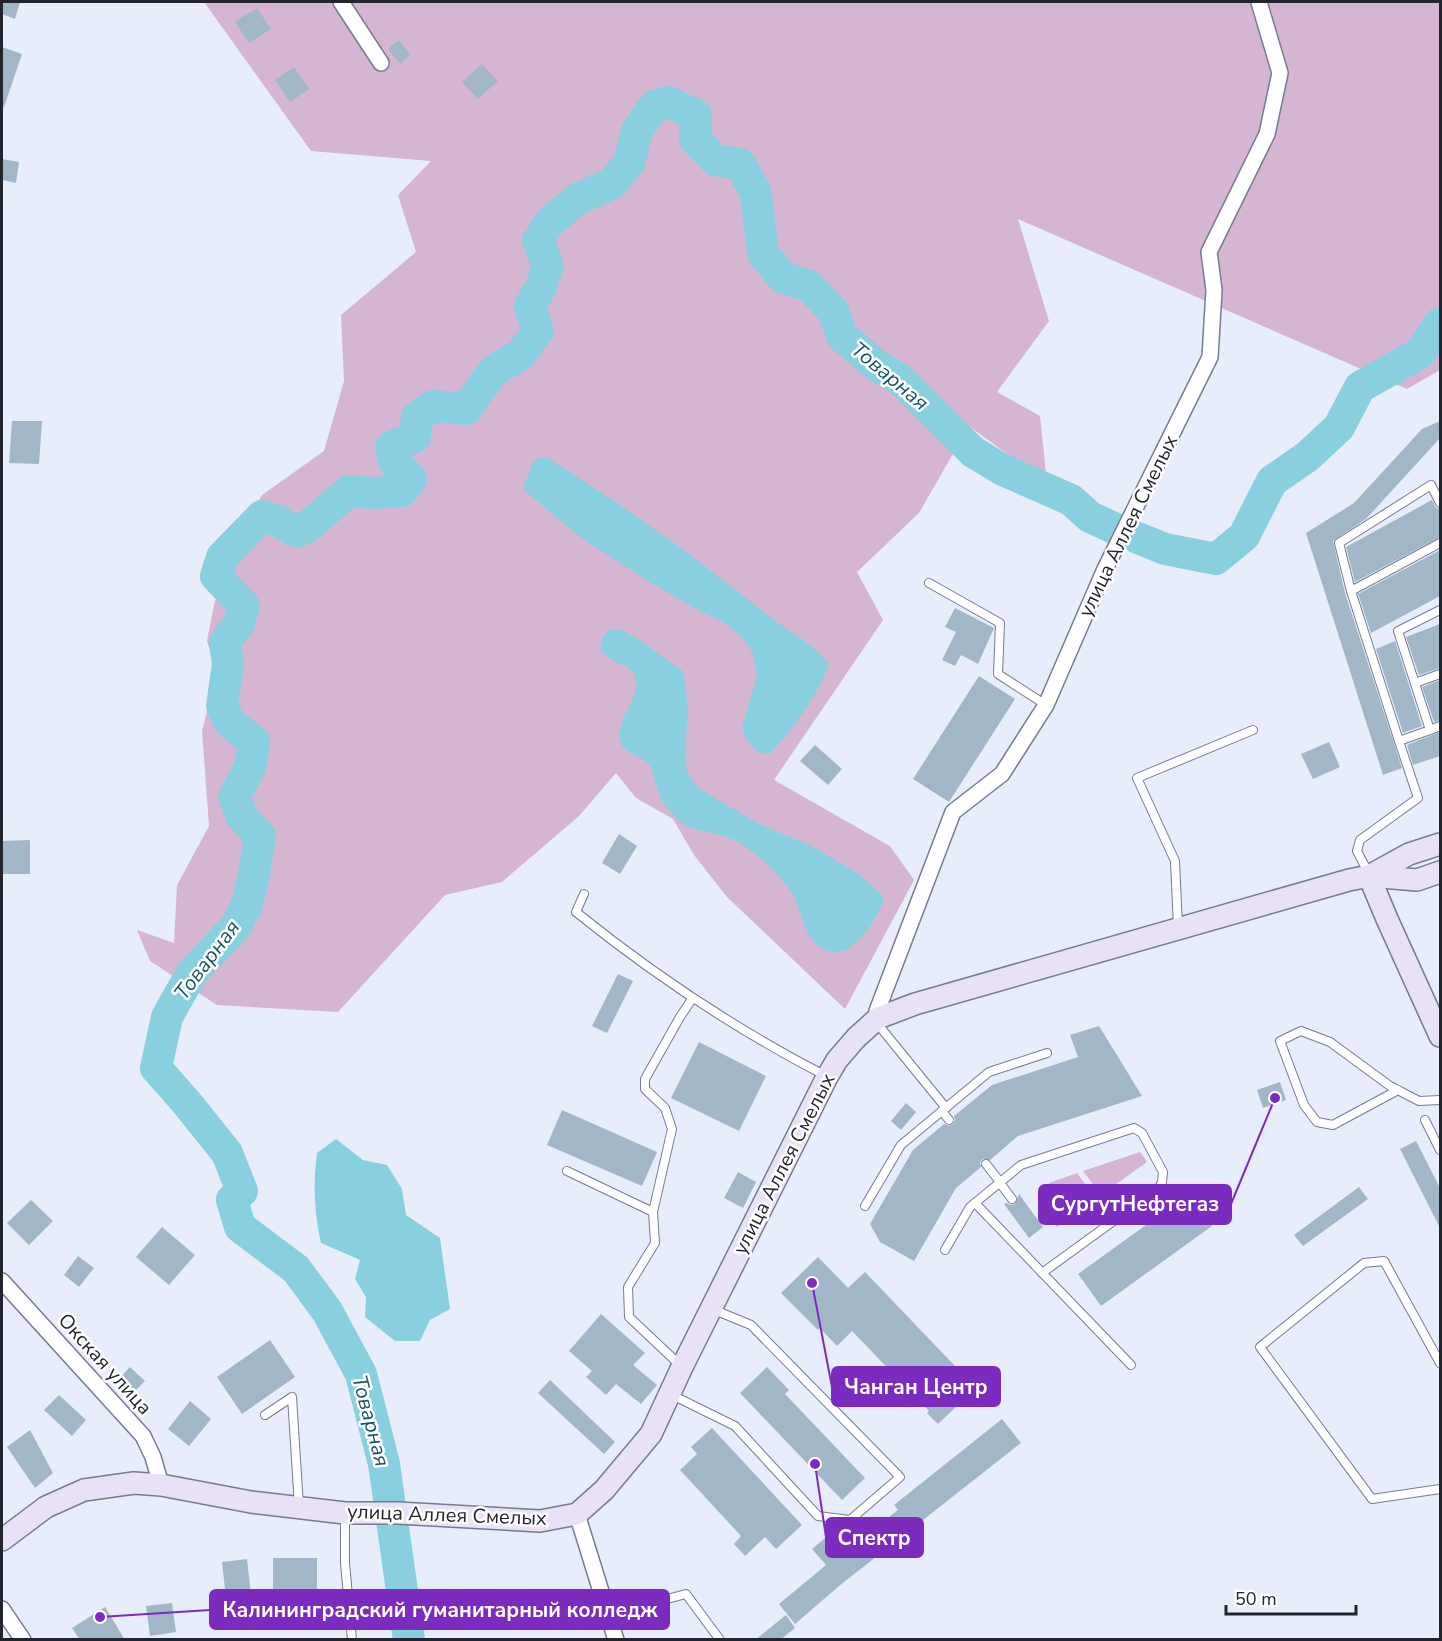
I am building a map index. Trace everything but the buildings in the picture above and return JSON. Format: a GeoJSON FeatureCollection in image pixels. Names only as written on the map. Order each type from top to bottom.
{"type":"FeatureCollection","features":[{"type":"Feature","properties":{"kind":"main road","name":"улица Аллея Смелых"},"geometry":{"type":"LineString","coordinates":[[2,1540],[46,1507],[84,1490],[134,1483],[161,1485],[251,1502],[345,1513],[389,1513],[540,1521],[577,1514],[604,1490],[651,1434],[682,1366],[827,1077],[837,1060],[876,1020],[945,994],[1370,876],[1409,854],[1440,844]]}},
{"type":"Feature","properties":{"kind":"main road"},"geometry":{"type":"LineString","coordinates":[[1440,872],[1417,880],[1370,876],[1440,1036]]}},
{"type":"Feature","properties":{"kind":"street"},"geometry":{"type":"LineString","coordinates":[[341,2],[381,63]]}},
{"type":"Feature","properties":{"kind":"street","name":"улица Аллея Смелых"},"geometry":{"type":"LineString","coordinates":[[876,1020],[877,1011],[953,812],[1002,774],[1046,705],[1105,569],[1210,357],[1214,290],[1209,252],[1267,134],[1280,73],[1259,2]]}},
{"type":"Feature","properties":{"kind":"street","name":"Окская улица"},"geometry":{"type":"LineString","coordinates":[[2,1281],[143,1436],[153,1457],[161,1485]]}},
{"type":"Feature","properties":{"kind":"street"},"geometry":{"type":"LineString","coordinates":[[577,1514],[610,1614],[616,1640]]}},
{"type":"Feature","properties":{"kind":"street"},"geometry":{"type":"LineString","coordinates":[[2,1609],[23,1640]]}},
{"type":"Feature","properties":{"kind":"lane"},"geometry":{"type":"LineString","coordinates":[[1370,876],[1357,851],[1360,840],[1418,798],[1351,591],[1339,543],[1431,485],[1440,503]]}},
{"type":"Feature","properties":{"kind":"lane"},"geometry":{"type":"LineString","coordinates":[[1351,591],[1440,543]]}},
{"type":"Feature","properties":{"kind":"lane"},"geometry":{"type":"LineString","coordinates":[[929,582],[1000,623],[998,674],[1046,705]]}},
{"type":"Feature","properties":{"kind":"lane"},"geometry":{"type":"LineString","coordinates":[[1430,730],[1398,631],[1440,610]]}},
{"type":"Feature","properties":{"kind":"lane"},"geometry":{"type":"LineString","coordinates":[[1415,683],[1440,674]]}},
{"type":"Feature","properties":{"kind":"lane"},"geometry":{"type":"LineString","coordinates":[[1399,741],[1440,726]]}},
{"type":"Feature","properties":{"kind":"lane"},"geometry":{"type":"LineString","coordinates":[[1178,928],[1175,861],[1137,778],[1253,730]]}},
{"type":"Feature","properties":{"kind":"lane"},"geometry":{"type":"LineString","coordinates":[[584,894],[576,912],[692,999],[827,1077]]}},
{"type":"Feature","properties":{"kind":"lane"},"geometry":{"type":"LineString","coordinates":[[682,1366],[629,1317],[628,1287],[655,1243],[654,1212],[672,1129],[665,1108],[645,1089],[645,1079],[692,999]]}},
{"type":"Feature","properties":{"kind":"lane"},"geometry":{"type":"LineString","coordinates":[[876,1020],[944,1109],[949,1120]]}},
{"type":"Feature","properties":{"kind":"lane"},"geometry":{"type":"LineString","coordinates":[[1398,1090],[1333,1125],[1317,1122],[1304,1105],[1280,1041],[1301,1031],[1330,1042],[1398,1090],[1419,1101],[1440,1100]]}},
{"type":"Feature","properties":{"kind":"lane"},"geometry":{"type":"LineString","coordinates":[[866,1206],[901,1145],[989,1072],[1047,1053]]}},
{"type":"Feature","properties":{"kind":"lane"},"geometry":{"type":"LineString","coordinates":[[1425,1120],[1440,1150]]}},
{"type":"Feature","properties":{"kind":"lane"},"geometry":{"type":"LineString","coordinates":[[945,1250],[970,1207],[1021,1165],[1134,1128],[1142,1133],[1163,1172],[1159,1188],[1042,1273]]}},
{"type":"Feature","properties":{"kind":"lane"},"geometry":{"type":"LineString","coordinates":[[986,1164],[1012,1199]]}},
{"type":"Feature","properties":{"kind":"lane"},"geometry":{"type":"LineString","coordinates":[[567,1172],[654,1212]]}},
{"type":"Feature","properties":{"kind":"lane"},"geometry":{"type":"LineString","coordinates":[[975,1203],[1131,1365]]}},
{"type":"Feature","properties":{"kind":"lane"},"geometry":{"type":"LineString","coordinates":[[1440,1363],[1384,1261],[1364,1263],[1260,1347],[1372,1499],[1440,1489]]}},
{"type":"Feature","properties":{"kind":"lane"},"geometry":{"type":"LineString","coordinates":[[670,1394],[735,1426],[818,1515],[849,1520],[900,1477],[751,1325],[711,1309]]}},
{"type":"Feature","properties":{"kind":"lane"},"geometry":{"type":"LineString","coordinates":[[265,1415],[292,1397],[299,1507]]}},
{"type":"Feature","properties":{"kind":"lane"},"geometry":{"type":"LineString","coordinates":[[345,1513],[345,1563],[352,1640]]}},
{"type":"Feature","properties":{"kind":"lane"},"geometry":{"type":"LineString","coordinates":[[610,1614],[686,1594],[720,1640]]}},
{"type":"Feature","properties":{"kind":"shaded area"},"geometry":{"type":"Polygon","coordinates":[[[204,2],[1440,2],[1440,370],[1407,389],[1018,219],[1049,321],[997,392],[1040,416],[1047,483],[969,426],[919,513],[857,572],[883,620],[774,780],[890,846],[914,880],[845,1009],[727,897],[694,855],[673,819],[636,798],[616,773],[579,816],[502,882],[445,895],[338,1012],[217,1005],[150,961],[137,930],[174,943],[177,885],[209,826],[202,731],[217,671],[207,641],[214,605],[228,558],[262,495],[324,451],[344,381],[341,315],[416,252],[398,195],[431,161],[311,151],[204,2]]]}},
{"type":"Feature","properties":{"kind":"shaded area"},"geometry":{"type":"Polygon","coordinates":[[[1140,1152],[1147,1162],[1101,1195],[1083,1171],[1140,1152]]]}},
{"type":"Feature","properties":{"kind":"shaded area"},"geometry":{"type":"Polygon","coordinates":[[[1077,1173],[1096,1199],[1057,1227],[1048,1215],[1054,1199],[1049,1183],[1077,1173]]]}},
{"type":"Feature","properties":{"kind":"water"},"geometry":{"type":"Polygon","coordinates":[[[538,457],[549,459],[606,495],[661,534],[808,644],[829,664],[804,712],[769,754],[761,753],[753,748],[745,737],[742,727],[757,677],[755,662],[749,646],[726,623],[651,583],[580,537],[526,492],[523,487],[538,457]]]}},
{"type":"Feature","properties":{"kind":"water"},"geometry":{"type":"Polygon","coordinates":[[[609,630],[622,630],[637,638],[683,671],[688,708],[685,759],[688,773],[697,787],[759,824],[812,846],[860,875],[882,895],[884,901],[870,926],[857,942],[849,948],[832,952],[817,945],[807,931],[789,889],[762,859],[729,838],[685,825],[670,812],[660,795],[651,767],[626,750],[619,740],[619,731],[634,696],[636,679],[630,670],[609,658],[600,648],[603,636],[609,630]]]}},
{"type":"Feature","properties":{"kind":"water"},"geometry":{"type":"Polygon","coordinates":[[[336,1139],[363,1160],[387,1165],[402,1189],[406,1215],[440,1238],[450,1309],[430,1320],[420,1341],[395,1341],[365,1317],[366,1297],[355,1279],[360,1260],[321,1243],[315,1198],[317,1153],[336,1139]]]}},
{"type":"Feature","properties":{"kind":"waterway","name":"Товарная"},"geometry":{"type":"LineString","coordinates":[[409,1640],[384,1464],[361,1374],[327,1311],[296,1269],[240,1227],[232,1200],[242,1191],[227,1153],[156,1068],[167,1017],[192,973],[236,926],[247,904],[260,836],[242,817],[234,797],[250,767],[254,741],[230,723],[222,706],[228,664],[225,643],[239,623],[244,606],[216,576],[222,557],[262,516],[278,521],[297,532],[306,528],[349,491],[374,493],[402,491],[411,479],[394,461],[391,447],[415,437],[417,417],[433,406],[466,409],[494,370],[520,355],[538,331],[530,306],[541,287],[548,265],[538,241],[548,224],[577,199],[611,184],[629,163],[637,131],[653,107],[668,102],[696,115],[695,139],[715,160],[740,164],[756,193],[763,253],[782,277],[809,286],[833,311],[843,337],[876,365],[901,380],[973,452],[1003,470],[1071,500],[1090,517],[1116,529]]}},
{"type":"Feature","properties":{"kind":"waterway","name":"Товарная"},"geometry":{"type":"LineString","coordinates":[[1138,538],[1165,549],[1216,559],[1244,536],[1272,481],[1308,456],[1339,427],[1360,387],[1420,353],[1440,323]]}},
{"type":"Feature","properties":{"kind":"place","name":"СургутНефтегаз"},"geometry":{"type":"Point","coordinates":[1275,1098]}},
{"type":"Feature","properties":{"kind":"place","name":"Чанган Центр"},"geometry":{"type":"Point","coordinates":[812,1283]}},
{"type":"Feature","properties":{"kind":"place","name":"Спектр"},"geometry":{"type":"Point","coordinates":[815,1464]}},
{"type":"Feature","properties":{"kind":"place","name":"Калининградский гуманитарный колледж"},"geometry":{"type":"Point","coordinates":[100,1617]}}]}
